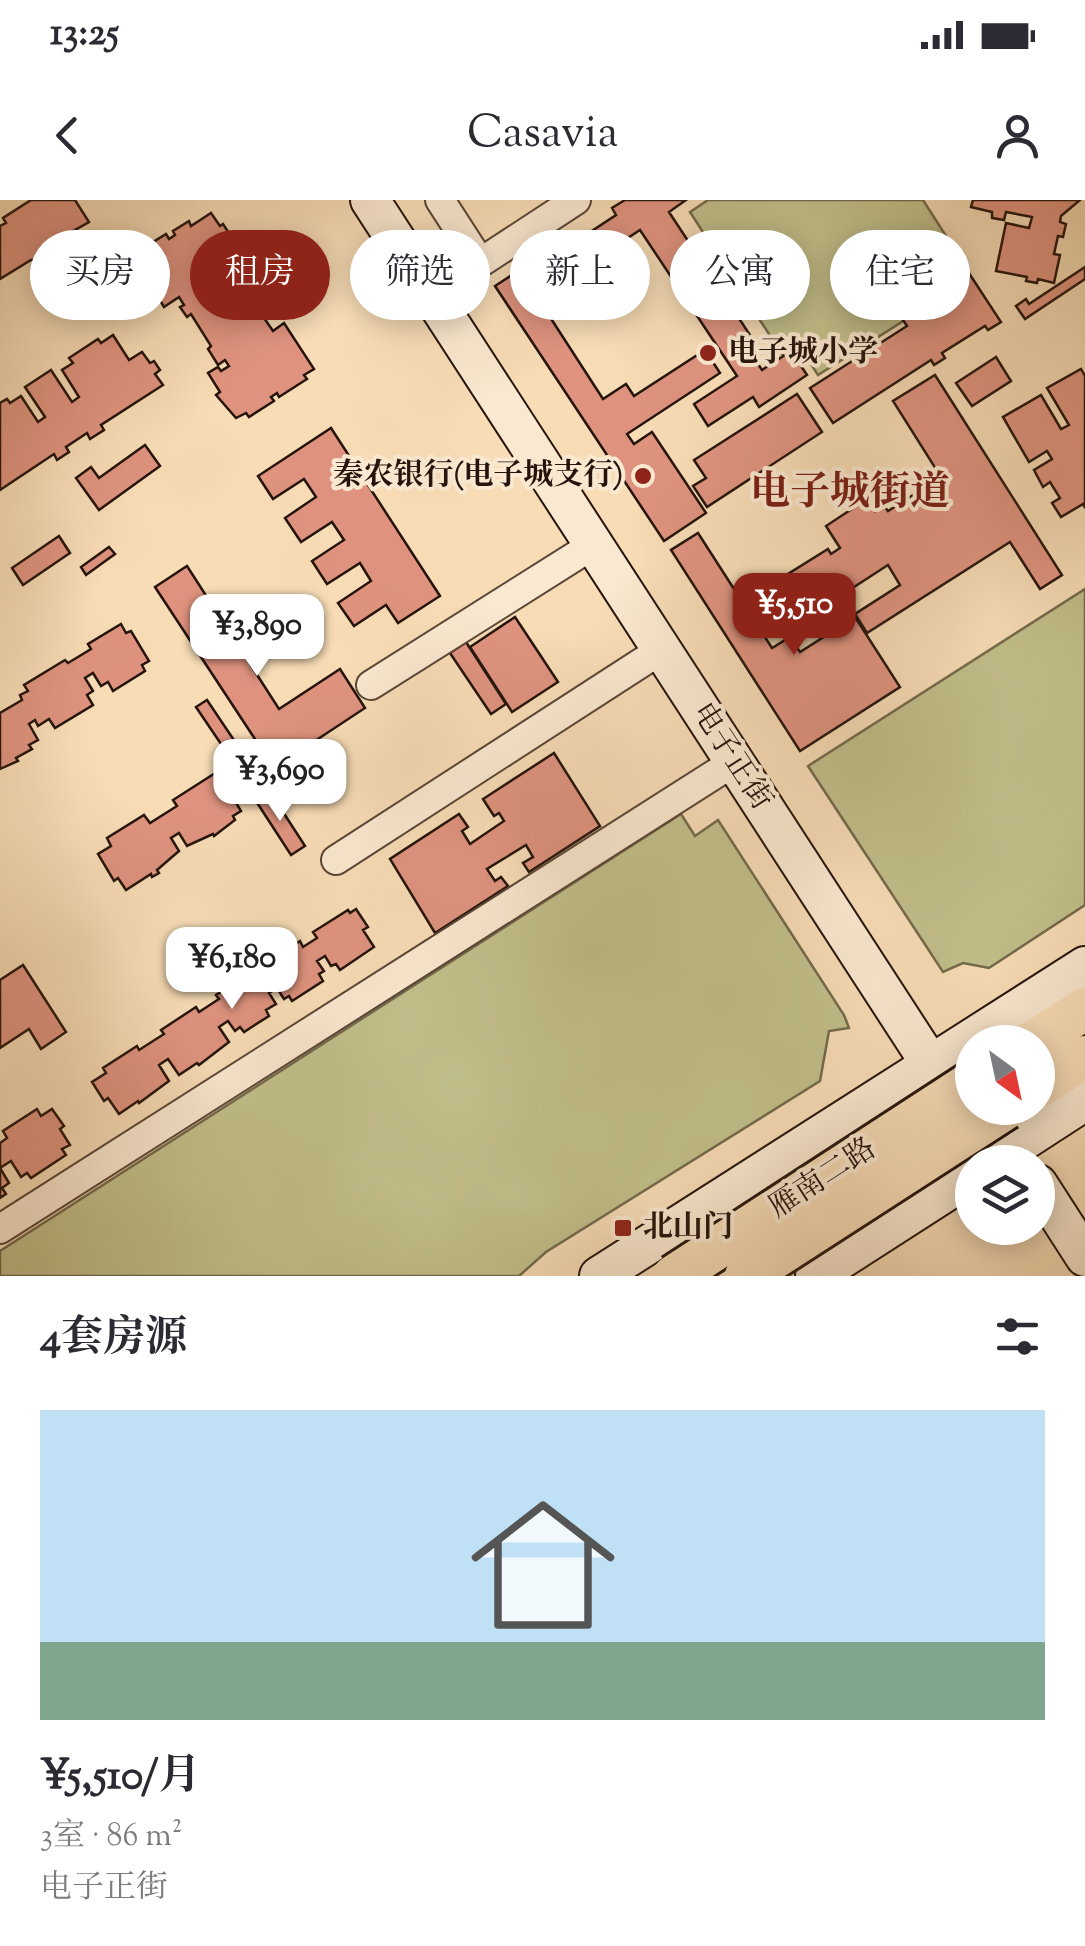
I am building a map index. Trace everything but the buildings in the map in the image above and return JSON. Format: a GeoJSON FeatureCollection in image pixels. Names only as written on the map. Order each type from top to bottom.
{"type":"FeatureCollection","features":[{"type":"Feature","properties":{"kind":"main road","name":"电子正街"},"geometry":{"type":"LineString","coordinates":[[370,200],[402,230]]}},
{"type":"Feature","properties":{"kind":"main road","name":"电子正街"},"geometry":{"type":"LineString","coordinates":[[399,200],[420,230]]}},
{"type":"Feature","properties":{"kind":"main road","name":"电子正街"},"geometry":{"type":"LineString","coordinates":[[475,320],[593,545],[734,762],[955,1068]]}},
{"type":"Feature","properties":{"kind":"main road","name":"电子正街"},"geometry":{"type":"LineString","coordinates":[[480,320],[955,1068]]}},
{"type":"Feature","properties":{"kind":"main road"},"geometry":{"type":"LineString","coordinates":[[1013,1025],[1085,966]]}},
{"type":"Feature","properties":{"kind":"main road"},"geometry":{"type":"LineString","coordinates":[[1055,1028],[1085,1009]]}},
{"type":"Feature","properties":{"kind":"main road"},"geometry":{"type":"LineString","coordinates":[[1055,1076],[1085,1056]]}},
{"type":"Feature","properties":{"kind":"main road"},"geometry":{"type":"LineString","coordinates":[[599,1276],[883,1092],[955,1072]]}},
{"type":"Feature","properties":{"kind":"main road","name":"雁南二路"},"geometry":{"type":"LineString","coordinates":[[674,1276],[955,1072]]}},
{"type":"Feature","properties":{"kind":"main road"},"geometry":{"type":"LineString","coordinates":[[1013,1145],[1085,1101]]}},
{"type":"Feature","properties":{"kind":"main road","name":"雁南二路"},"geometry":{"type":"LineString","coordinates":[[746,1276],[955,1174]]}},
{"type":"Feature","properties":{"kind":"main road"},"geometry":{"type":"LineString","coordinates":[[814,1276],[955,1185]]}},
{"type":"Feature","properties":{"kind":"main road"},"geometry":{"type":"LineString","coordinates":[[1055,1210],[1085,1257]]}},
{"type":"Feature","properties":{"kind":"main road"},"geometry":{"type":"LineString","coordinates":[[1047,1245],[1067,1276]]}},
{"type":"Feature","properties":{"kind":"street"},"geometry":{"type":"LineString","coordinates":[[440,200],[445,230]]}},
{"type":"Feature","properties":{"kind":"street"},"geometry":{"type":"LineString","coordinates":[[490,256],[576,200]]}},
{"type":"Feature","properties":{"kind":"street"},"geometry":{"type":"LineString","coordinates":[[371,684],[593,545]]}},
{"type":"Feature","properties":{"kind":"street"},"geometry":{"type":"LineString","coordinates":[[336,860],[661,650]]}},
{"type":"Feature","properties":{"kind":"street"},"geometry":{"type":"LineString","coordinates":[[0,1229],[734,762]]}},
{"type":"Feature","properties":{"kind":"shaded area"},"geometry":{"type":"Polygon","coordinates":[[[708,200],[923,200],[942,230],[830,230],[830,320],[905,320],[818,375],[805,355],[789,365],[760,320],[810,320],[810,230],[702,230],[690,212],[708,200]]]}},
{"type":"Feature","properties":{"kind":"shaded area"},"geometry":{"type":"Polygon","coordinates":[[[1085,589],[1085,905],[989,968],[963,963],[943,972],[808,766],[1085,589]]]}},
{"type":"Feature","properties":{"kind":"shaded area"},"geometry":{"type":"Polygon","coordinates":[[[681,814],[695,836],[718,820],[844,1015],[849,1028],[829,1031],[820,1081],[546,1252],[519,1276],[0,1276],[0,1251],[681,814]]]}},
{"type":"Feature","properties":{"kind":"place","name":"电子城小学"},"geometry":{"type":"Point","coordinates":[708,353]}},
{"type":"Feature","properties":{"kind":"place","name":"秦农银行(电子城支行)"},"geometry":{"type":"Point","coordinates":[643,476]}},
{"type":"Feature","properties":{"kind":"place","name":"北山门"},"geometry":{"type":"Point","coordinates":[623,1228]}},
{"type":"Feature","properties":{"kind":"district","name":"电子城街道"},"geometry":{"type":"Point","coordinates":[850,494]}}]}
